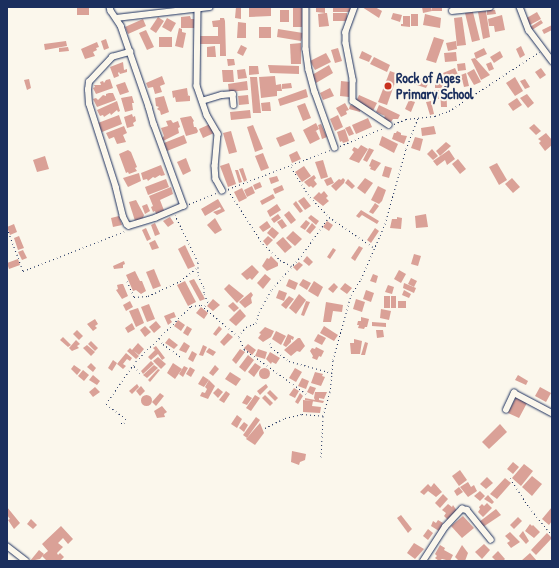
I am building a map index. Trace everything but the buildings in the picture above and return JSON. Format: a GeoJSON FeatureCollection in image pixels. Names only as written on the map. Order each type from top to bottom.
{"type":"FeatureCollection","features":[{"type":"Feature","properties":{"kind":"street"},"geometry":{"type":"LineString","coordinates":[[110,7],[121,26],[130,52],[154,124],[184,206],[129,226],[123,217],[116,188],[89,104],[88,90],[89,82],[112,57],[130,52]]}},
{"type":"Feature","properties":{"kind":"street"},"geometry":{"type":"LineString","coordinates":[[116,18],[209,7]]}},
{"type":"Feature","properties":{"kind":"street"},"geometry":{"type":"LineString","coordinates":[[306,7],[306,49],[309,70],[314,92],[335,148]]}},
{"type":"Feature","properties":{"kind":"street"},"geometry":{"type":"LineString","coordinates":[[355,7],[346,32],[346,43],[353,80],[353,102],[389,125]]}},
{"type":"Feature","properties":{"kind":"street"},"geometry":{"type":"LineString","coordinates":[[452,11],[490,7]]}},
{"type":"Feature","properties":{"kind":"street"},"geometry":{"type":"LineString","coordinates":[[520,7],[529,30],[552,61]]}},
{"type":"Feature","properties":{"kind":"street"},"geometry":{"type":"LineString","coordinates":[[198,9],[197,78],[202,102],[211,123],[218,134],[215,166],[216,179],[225,190]]}},
{"type":"Feature","properties":{"kind":"street"},"geometry":{"type":"LineString","coordinates":[[202,102],[222,95],[233,94],[234,105]]}},
{"type":"Feature","properties":{"kind":"street"},"geometry":{"type":"LineString","coordinates":[[506,410],[514,393],[552,413]]}},
{"type":"Feature","properties":{"kind":"street"},"geometry":{"type":"LineString","coordinates":[[426,559],[445,527],[462,509],[468,510],[491,540]]}},
{"type":"Feature","properties":{"kind":"street"},"geometry":{"type":"LineString","coordinates":[[7,546],[26,561]]}},
{"type":"Feature","properties":{"kind":"path"},"geometry":{"type":"LineString","coordinates":[[184,206],[290,166],[389,125],[406,119],[435,116],[449,111],[543,50]]}},
{"type":"Feature","properties":{"kind":"path"},"geometry":{"type":"LineString","coordinates":[[321,457],[323,416],[330,392],[333,360],[350,295],[367,268],[389,213],[406,148],[418,117]]}},
{"type":"Feature","properties":{"kind":"path"},"geometry":{"type":"LineString","coordinates":[[290,166],[310,197],[329,218],[374,248]]}},
{"type":"Feature","properties":{"kind":"path"},"geometry":{"type":"LineString","coordinates":[[225,190],[264,244],[280,260],[292,266]]}},
{"type":"Feature","properties":{"kind":"path"},"geometry":{"type":"LineString","coordinates":[[173,211],[198,262],[198,275],[208,302],[204,307]]}},
{"type":"Feature","properties":{"kind":"path"},"geometry":{"type":"LineString","coordinates":[[238,336],[246,327],[256,323],[259,312],[272,289],[329,218]]}},
{"type":"Feature","properties":{"kind":"path"},"geometry":{"type":"LineString","coordinates":[[7,228],[23,271],[124,231],[129,226]]}},
{"type":"Feature","properties":{"kind":"path"},"geometry":{"type":"LineString","coordinates":[[127,282],[134,298],[148,296],[180,281],[198,267]]}},
{"type":"Feature","properties":{"kind":"path"},"geometry":{"type":"LineString","coordinates":[[121,423],[124,423],[126,419],[106,404],[133,365],[187,308],[195,305],[204,307],[238,336],[244,349],[308,395]]}},
{"type":"Feature","properties":{"kind":"path"},"geometry":{"type":"LineString","coordinates":[[159,338],[163,344],[181,357]]}},
{"type":"Feature","properties":{"kind":"path"},"geometry":{"type":"LineString","coordinates":[[270,343],[271,347],[289,361],[332,373]]}},
{"type":"Feature","properties":{"kind":"path"},"geometry":{"type":"LineString","coordinates":[[133,365],[140,373]]}},
{"type":"Feature","properties":{"kind":"path"},"geometry":{"type":"LineString","coordinates":[[265,428],[285,418],[302,414],[323,416]]}},
{"type":"Feature","properties":{"kind":"path"},"geometry":{"type":"LineString","coordinates":[[510,478],[529,507],[552,535]]}},
{"type":"Feature","properties":{"kind":"place","name":"Rock of Ages Primary School"},"geometry":{"type":"Point","coordinates":[388,86]}}]}
